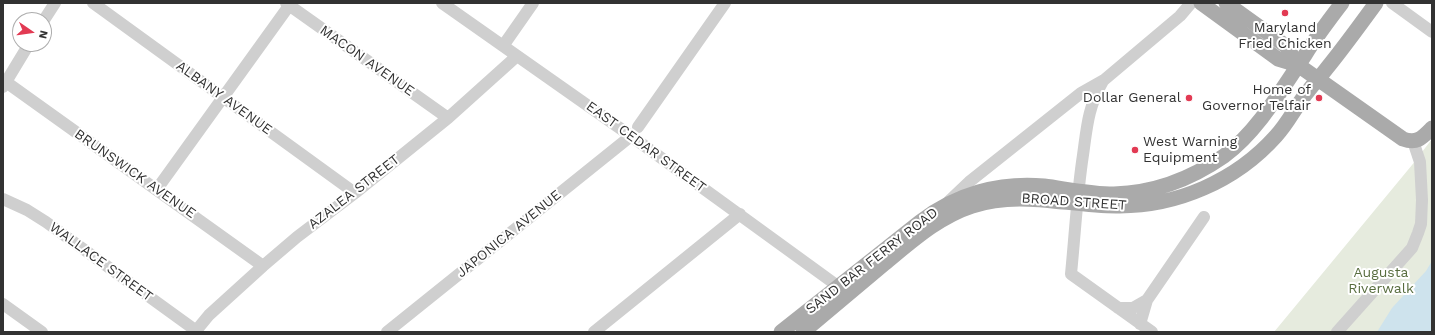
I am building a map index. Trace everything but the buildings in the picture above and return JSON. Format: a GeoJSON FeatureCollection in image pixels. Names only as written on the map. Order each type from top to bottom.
{"type":"FeatureCollection","features":[{"type":"Feature","properties":{"kind":"main road"},"geometry":{"type":"LineString","coordinates":[[1201,3],[1278,59],[1298,65],[1403,139],[1413,141],[1424,136],[1432,128]]}},
{"type":"Feature","properties":{"kind":"main road"},"geometry":{"type":"LineString","coordinates":[[1226,3],[1286,46],[1298,65]]}},
{"type":"Feature","properties":{"kind":"main road","name":"BROAD STREET"},"geometry":{"type":"LineString","coordinates":[[913,241],[946,217],[987,202],[1001,199],[1078,197],[1143,191],[1158,188],[1199,170],[1224,156],[1261,118],[1342,3]]}},
{"type":"Feature","properties":{"kind":"main road","name":"BROAD STREET"},"geometry":{"type":"LineString","coordinates":[[945,205],[972,193],[1000,187],[1032,186],[1078,197],[1106,206],[1136,206],[1175,199],[1207,187],[1228,176],[1244,165],[1268,145],[1308,90],[1376,3]]}},
{"type":"Feature","properties":{"kind":"main road","name":"SAND BAR FERRY ROAD"},"geometry":{"type":"LineString","coordinates":[[803,332],[844,290],[920,222],[932,212],[945,205]]}},
{"type":"Feature","properties":{"kind":"main road","name":"SAND BAR FERRY ROAD"},"geometry":{"type":"LineString","coordinates":[[781,332],[913,241]]}},
{"type":"Feature","properties":{"kind":"street"},"geometry":{"type":"LineString","coordinates":[[49,12],[55,3]]}},
{"type":"Feature","properties":{"kind":"street","name":"ALBANY AVENUE"},"geometry":{"type":"LineString","coordinates":[[93,3],[356,193]]}},
{"type":"Feature","properties":{"kind":"street","name":"EAST CEDAR STREET"},"geometry":{"type":"LineString","coordinates":[[442,3],[517,56],[634,131],[740,214],[844,290]]}},
{"type":"Feature","properties":{"kind":"street"},"geometry":{"type":"LineString","coordinates":[[503,46],[533,3]]}},
{"type":"Feature","properties":{"kind":"street","name":"JAPONICA AVENUE"},"geometry":{"type":"LineString","coordinates":[[387,332],[634,131],[725,3]]}},
{"type":"Feature","properties":{"kind":"street"},"geometry":{"type":"LineString","coordinates":[[945,205],[970,182],[1081,93],[1104,80],[1180,16],[1191,3]]}},
{"type":"Feature","properties":{"kind":"street"},"geometry":{"type":"LineString","coordinates":[[1392,3],[1432,32]]}},
{"type":"Feature","properties":{"kind":"street"},"geometry":{"type":"LineString","coordinates":[[157,189],[288,4]]}},
{"type":"Feature","properties":{"kind":"street","name":"MACON AVENUE"},"geometry":{"type":"LineString","coordinates":[[288,4],[448,118]]}},
{"type":"Feature","properties":{"kind":"street"},"geometry":{"type":"LineString","coordinates":[[4,85],[24,52]]}},
{"type":"Feature","properties":{"kind":"street","name":"AZALEA STREET"},"geometry":{"type":"LineString","coordinates":[[196,331],[209,315],[264,266],[298,237],[356,193],[448,118],[517,56]]}},
{"type":"Feature","properties":{"kind":"street"},"geometry":{"type":"LineString","coordinates":[[1104,80],[1095,95],[1088,114],[1071,274],[1152,332]]}},
{"type":"Feature","properties":{"kind":"street","name":"BRUNSWICK AVENUE"},"geometry":{"type":"LineString","coordinates":[[4,85],[157,189],[264,266]]}},
{"type":"Feature","properties":{"kind":"street"},"geometry":{"type":"LineString","coordinates":[[1336,332],[1412,248],[1418,233],[1422,214],[1420,162],[1413,141]]}},
{"type":"Feature","properties":{"kind":"street","name":"WALLACE STREET"},"geometry":{"type":"LineString","coordinates":[[3,199],[28,210],[46,222],[196,331]]}},
{"type":"Feature","properties":{"kind":"street"},"geometry":{"type":"LineString","coordinates":[[594,332],[740,214]]}},
{"type":"Feature","properties":{"kind":"street"},"geometry":{"type":"LineString","coordinates":[[1140,324],[1148,300],[1204,217]]}},
{"type":"Feature","properties":{"kind":"street"},"geometry":{"type":"LineString","coordinates":[[1118,308],[1133,308],[1148,300]]}},
{"type":"Feature","properties":{"kind":"street"},"geometry":{"type":"LineString","coordinates":[[3,304],[42,332]]}},
{"type":"Feature","properties":{"kind":"green space","name":"Augusta Riverwalk"},"geometry":{"type":"Polygon","coordinates":[[[1432,139],[1432,332],[1274,332],[1412,165],[1432,139]]]}},
{"type":"Feature","properties":{"kind":"water"},"geometry":{"type":"Polygon","coordinates":[[[1432,261],[1432,332],[1377,332],[1392,308],[1426,271],[1432,261]]]}},
{"type":"Feature","properties":{"kind":"place","name":"Maryland Fried Chicken"},"geometry":{"type":"Point","coordinates":[1285,13]}},
{"type":"Feature","properties":{"kind":"place","name":"Dollar General"},"geometry":{"type":"Point","coordinates":[1189,98]}},
{"type":"Feature","properties":{"kind":"place","name":"Home of Governor Telfair"},"geometry":{"type":"Point","coordinates":[1319,98]}},
{"type":"Feature","properties":{"kind":"place","name":"West Warning Equipment"},"geometry":{"type":"Point","coordinates":[1135,150]}}]}
